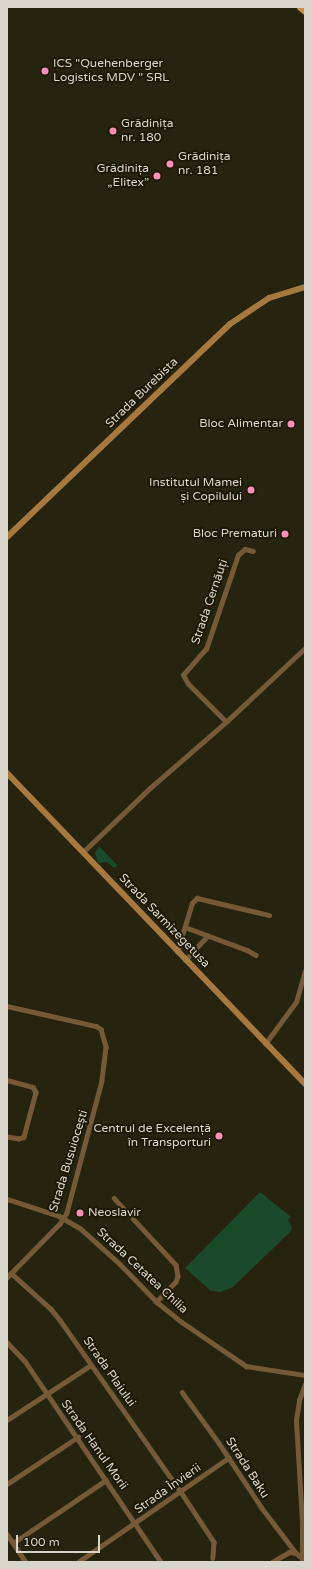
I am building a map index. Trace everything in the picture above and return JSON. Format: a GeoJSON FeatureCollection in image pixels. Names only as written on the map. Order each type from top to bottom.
{"type":"FeatureCollection","features":[{"type":"Feature","properties":{"kind":"main road"},"geometry":{"type":"LineString","coordinates":[[300,7],[305,11]]}},
{"type":"Feature","properties":{"kind":"main road","name":"Strada Burebista"},"geometry":{"type":"LineString","coordinates":[[7,537],[230,324],[269,298],[305,286]]}},
{"type":"Feature","properties":{"kind":"main road","name":"Strada Sarmizegetusa"},"geometry":{"type":"LineString","coordinates":[[7,773],[265,1044],[305,1084]]}},
{"type":"Feature","properties":{"kind":"street","name":"Strada Cernăuți"},"geometry":{"type":"LineString","coordinates":[[226,722],[188,684],[183,675],[206,648],[238,555],[245,549],[253,551]]}},
{"type":"Feature","properties":{"kind":"street"},"geometry":{"type":"LineString","coordinates":[[83,852],[150,788],[226,722],[305,648]]}},
{"type":"Feature","properties":{"kind":"street"},"geometry":{"type":"LineString","coordinates":[[177,952],[192,903],[197,898],[203,898],[268,915]]}},
{"type":"Feature","properties":{"kind":"street"},"geometry":{"type":"LineString","coordinates":[[185,927],[256,955]]}},
{"type":"Feature","properties":{"kind":"street"},"geometry":{"type":"LineString","coordinates":[[185,960],[207,936]]}},
{"type":"Feature","properties":{"kind":"street"},"geometry":{"type":"LineString","coordinates":[[265,1044],[296,1002],[305,971]]}},
{"type":"Feature","properties":{"kind":"street","name":"Strada Busuiocești"},"geometry":{"type":"LineString","coordinates":[[7,1006],[96,1026],[101,1029],[106,1047],[102,1080],[73,1193],[63,1218],[7,1278]]}},
{"type":"Feature","properties":{"kind":"street"},"geometry":{"type":"LineString","coordinates":[[7,1080],[32,1087],[36,1092],[24,1137],[19,1139],[7,1137]]}},
{"type":"Feature","properties":{"kind":"street"},"geometry":{"type":"LineString","coordinates":[[114,1198],[176,1265],[178,1276],[176,1282],[157,1302]]}},
{"type":"Feature","properties":{"kind":"street","name":"Strada Cetatea Chilia"},"geometry":{"type":"LineString","coordinates":[[7,1199],[63,1218],[89,1236],[120,1264],[157,1302],[182,1322],[246,1366],[305,1375]]}},
{"type":"Feature","properties":{"kind":"street","name":"Strada Plaiului"},"geometry":{"type":"LineString","coordinates":[[11,1273],[51,1309],[91,1365],[181,1492],[214,1542],[214,1558]]}},
{"type":"Feature","properties":{"kind":"street","name":"Strada Hanul Morii"},"geometry":{"type":"LineString","coordinates":[[7,1342],[25,1361],[47,1395],[78,1437],[161,1562]]}},
{"type":"Feature","properties":{"kind":"street"},"geometry":{"type":"LineString","coordinates":[[7,1420],[91,1365]]}},
{"type":"Feature","properties":{"kind":"street"},"geometry":{"type":"LineString","coordinates":[[302,1560],[302,1522],[296,1420],[299,1400],[305,1384]]}},
{"type":"Feature","properties":{"kind":"street","name":"Strada Baku"},"geometry":{"type":"LineString","coordinates":[[182,1392],[258,1504],[302,1560]]}},
{"type":"Feature","properties":{"kind":"street"},"geometry":{"type":"LineString","coordinates":[[7,1484],[78,1437]]}},
{"type":"Feature","properties":{"kind":"street","name":"Strada Învierii"},"geometry":{"type":"LineString","coordinates":[[78,1562],[136,1524],[228,1458]]}},
{"type":"Feature","properties":{"kind":"street"},"geometry":{"type":"LineString","coordinates":[[13,1543],[106,1480]]}},
{"type":"Feature","properties":{"kind":"street"},"geometry":{"type":"LineString","coordinates":[[7,1534],[26,1562]]}},
{"type":"Feature","properties":{"kind":"street"},"geometry":{"type":"LineString","coordinates":[[272,1562],[289,1552],[296,1553]]}},
{"type":"Feature","properties":{"kind":"green space"},"geometry":{"type":"Polygon","coordinates":[[[99,846],[117,865],[114,868],[107,862],[98,863],[95,853],[99,846]]]}},
{"type":"Feature","properties":{"kind":"green space"},"geometry":{"type":"Polygon","coordinates":[[[260,1192],[291,1217],[288,1220],[292,1227],[291,1231],[233,1287],[220,1292],[211,1291],[185,1268],[260,1192]]]}},
{"type":"Feature","properties":{"kind":"place","name":"ICS \"Quehenberger Logistics MDV \" SRL"},"geometry":{"type":"Point","coordinates":[45,71]}},
{"type":"Feature","properties":{"kind":"place","name":"Grădinița nr. 180"},"geometry":{"type":"Point","coordinates":[113,131]}},
{"type":"Feature","properties":{"kind":"place","name":"Grădinița nr. 181"},"geometry":{"type":"Point","coordinates":[170,164]}},
{"type":"Feature","properties":{"kind":"place","name":"Grădinița „Elitex”"},"geometry":{"type":"Point","coordinates":[157,176]}},
{"type":"Feature","properties":{"kind":"place","name":"Bloc Alimentar"},"geometry":{"type":"Point","coordinates":[291,424]}},
{"type":"Feature","properties":{"kind":"place","name":"Institutul Mamei și Copilului"},"geometry":{"type":"Point","coordinates":[251,490]}},
{"type":"Feature","properties":{"kind":"place","name":"Bloc Prematuri"},"geometry":{"type":"Point","coordinates":[285,534]}},
{"type":"Feature","properties":{"kind":"place","name":"Centrul de Excelență în Transporturi"},"geometry":{"type":"Point","coordinates":[219,1136]}},
{"type":"Feature","properties":{"kind":"place","name":"Neoslavir"},"geometry":{"type":"Point","coordinates":[80,1213]}}]}
